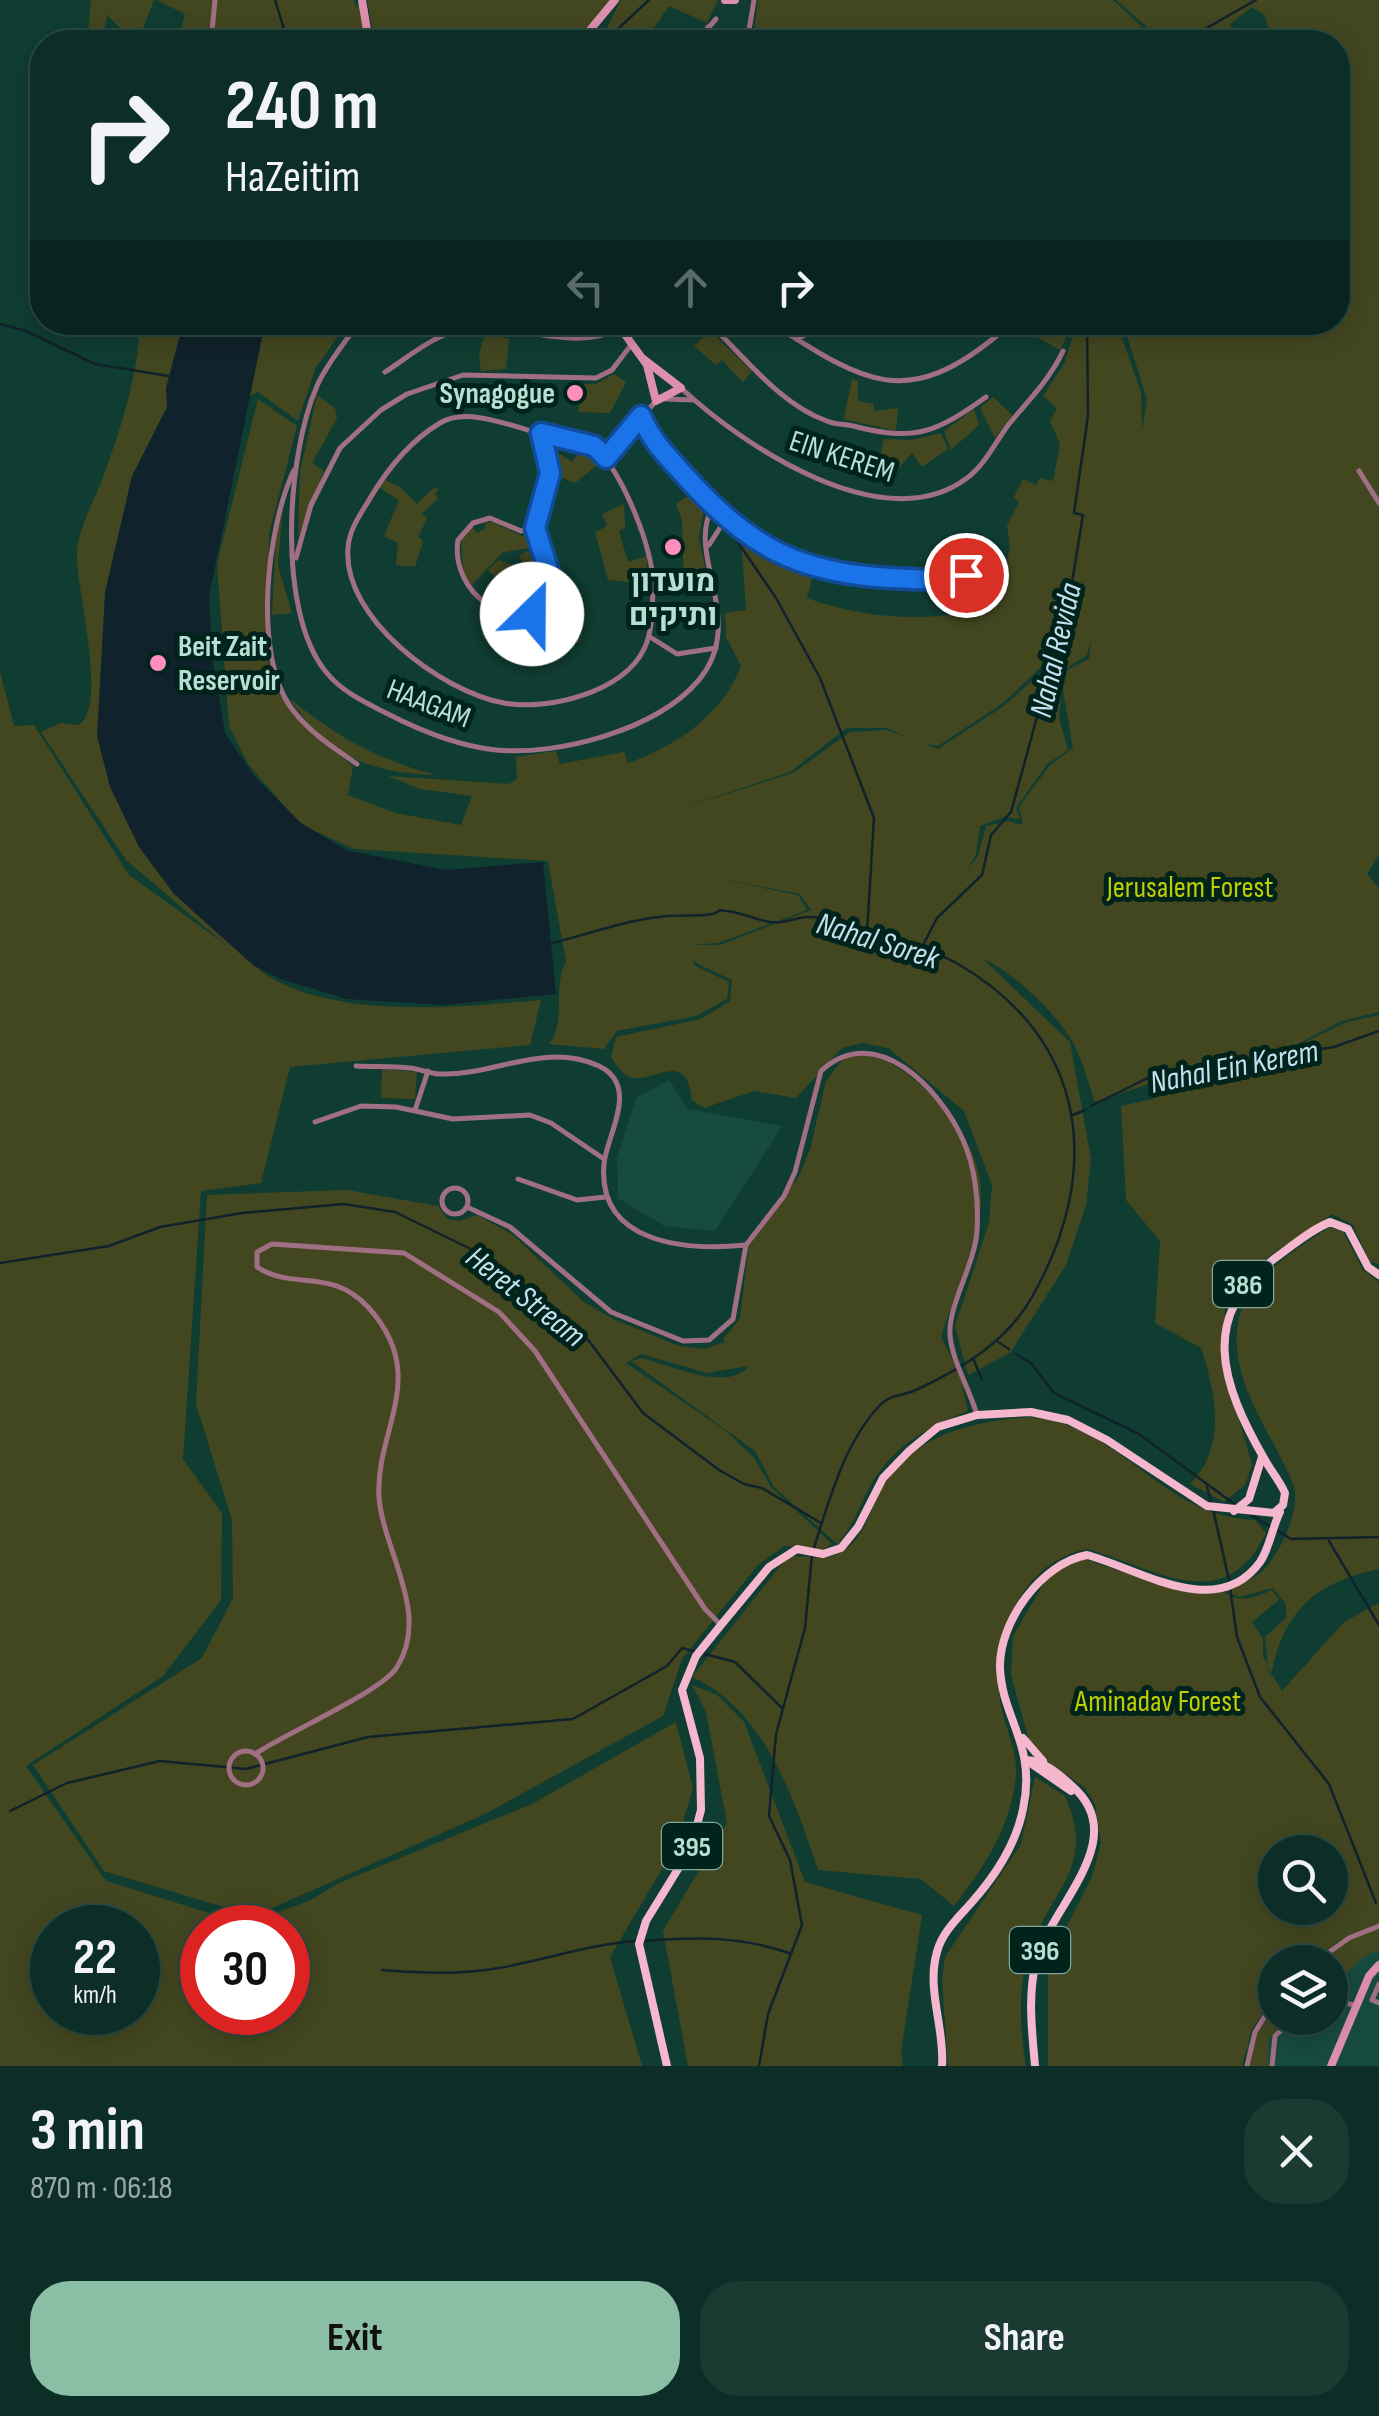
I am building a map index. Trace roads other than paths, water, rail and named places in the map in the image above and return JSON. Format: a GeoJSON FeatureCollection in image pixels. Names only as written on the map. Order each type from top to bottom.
{"type":"FeatureCollection","features":[{"type":"Feature","properties":{"kind":"main road","name":"386"},"geometry":{"type":"LineString","coordinates":[[1280,1484],[1262,1456],[1231,1385],[1225,1356],[1226,1322],[1237,1293],[1254,1274],[1316,1229],[1335,1221],[1348,1229],[1368,1267],[1379,1275]]}},
{"type":"Feature","properties":{"kind":"main road","name":"395"},"geometry":{"type":"LineString","coordinates":[[667,2066],[639,1944],[646,1921],[682,1866],[697,1831],[703,1784],[682,1690],[696,1656],[782,1556],[807,1548],[822,1554],[850,1540],[883,1478],[926,1435],[978,1415],[1031,1412],[1068,1420],[1107,1440],[1207,1506],[1261,1513]]}},
{"type":"Feature","properties":{"kind":"main road"},"geometry":{"type":"LineString","coordinates":[[1234,1511],[1249,1499],[1262,1456]]}},
{"type":"Feature","properties":{"kind":"main road"},"geometry":{"type":"LineString","coordinates":[[942,2066],[934,1972],[937,1952],[996,1873],[1013,1842],[1024,1809],[1026,1760],[1000,1671],[1001,1656],[1017,1615],[1051,1569],[1087,1554],[1175,1588],[1211,1588],[1249,1573],[1260,1562],[1285,1496],[1280,1484],[1268,1478],[1255,1484]]}},
{"type":"Feature","properties":{"kind":"main road"},"geometry":{"type":"LineString","coordinates":[[1249,1499],[1272,1531]]}},
{"type":"Feature","properties":{"kind":"main road"},"geometry":{"type":"LineString","coordinates":[[1261,1513],[1281,1508]]}},
{"type":"Feature","properties":{"kind":"main road"},"geometry":{"type":"LineString","coordinates":[[1021,1735],[1088,1806],[1095,1847]]}},
{"type":"Feature","properties":{"kind":"main road"},"geometry":{"type":"LineString","coordinates":[[1026,1760],[1050,1768]]}},
{"type":"Feature","properties":{"kind":"main road"},"geometry":{"type":"LineString","coordinates":[[1026,1760],[1078,1798],[1095,1847]]}},
{"type":"Feature","properties":{"kind":"main road","name":"396"},"geometry":{"type":"LineString","coordinates":[[1035,2066],[1030,2008],[1037,1959],[1047,1931],[1095,1847]]}},
{"type":"Feature","properties":{"kind":"street"},"geometry":{"type":"LineString","coordinates":[[212,30],[215,0]]}},
{"type":"Feature","properties":{"kind":"street"},"geometry":{"type":"LineString","coordinates":[[362,0],[367,30]]}},
{"type":"Feature","properties":{"kind":"street"},"geometry":{"type":"LineString","coordinates":[[597,30],[615,0]]}},
{"type":"Feature","properties":{"kind":"street"},"geometry":{"type":"LineString","coordinates":[[725,0],[735,0]]}},
{"type":"Feature","properties":{"kind":"street"},"geometry":{"type":"LineString","coordinates":[[749,30],[754,0]]}},
{"type":"Feature","properties":{"kind":"street"},"geometry":{"type":"LineString","coordinates":[[706,30],[716,18]]}},
{"type":"Feature","properties":{"kind":"street","name":"HAAGAM"},"geometry":{"type":"LineString","coordinates":[[350,335],[317,386],[298,464],[294,560],[309,642],[334,681],[409,724],[492,749],[537,748],[626,730],[692,687],[716,648]]}},
{"type":"Feature","properties":{"kind":"street"},"geometry":{"type":"LineString","coordinates":[[385,372],[416,350],[450,335]]}},
{"type":"Feature","properties":{"kind":"street"},"geometry":{"type":"LineString","coordinates":[[540,335],[592,340],[601,335]]}},
{"type":"Feature","properties":{"kind":"street"},"geometry":{"type":"LineString","coordinates":[[606,458],[641,416],[681,388],[642,358],[624,335]]}},
{"type":"Feature","properties":{"kind":"street"},"geometry":{"type":"LineString","coordinates":[[722,335],[791,400],[827,422],[913,435],[948,423],[986,397]]}},
{"type":"Feature","properties":{"kind":"street"},"geometry":{"type":"LineString","coordinates":[[789,335],[845,369],[905,380],[957,367],[997,335]]}},
{"type":"Feature","properties":{"kind":"street"},"geometry":{"type":"LineString","coordinates":[[796,340],[805,335]]}},
{"type":"Feature","properties":{"kind":"street"},"geometry":{"type":"LineString","coordinates":[[294,560],[301,548],[302,527],[332,463],[350,436],[381,410],[418,388],[454,376],[596,378],[615,367],[631,345]]}},
{"type":"Feature","properties":{"kind":"street","name":"EIN KEREM"},"geometry":{"type":"LineString","coordinates":[[681,388],[746,441],[798,471],[880,496],[918,497],[941,492],[974,472],[1039,391],[1064,350]]}},
{"type":"Feature","properties":{"kind":"street"},"geometry":{"type":"LineString","coordinates":[[642,358],[660,400]]}},
{"type":"Feature","properties":{"kind":"street"},"geometry":{"type":"LineString","coordinates":[[660,400],[694,400]]}},
{"type":"Feature","properties":{"kind":"street"},"geometry":{"type":"LineString","coordinates":[[641,416],[658,449],[713,507],[786,558],[838,573],[940,580],[998,566]]}},
{"type":"Feature","properties":{"kind":"street"},"geometry":{"type":"LineString","coordinates":[[456,418],[541,433],[594,446],[606,458],[650,551],[654,580],[648,636],[638,658],[599,690],[565,699],[506,704],[464,688],[421,664],[386,634],[359,598],[348,563],[351,533],[378,484],[402,456],[439,424],[456,418]]}},
{"type":"Feature","properties":{"kind":"street"},"geometry":{"type":"LineString","coordinates":[[535,528],[522,532],[488,518],[466,529],[457,548],[461,578],[470,592],[516,614],[544,607],[550,594],[550,575],[535,528],[550,477],[541,433]]}},
{"type":"Feature","properties":{"kind":"street"},"geometry":{"type":"LineString","coordinates":[[594,446],[622,436]]}},
{"type":"Feature","properties":{"kind":"street"},"geometry":{"type":"LineString","coordinates":[[298,464],[273,531],[271,662],[292,709],[356,764]]}},
{"type":"Feature","properties":{"kind":"street"},"geometry":{"type":"LineString","coordinates":[[1360,471],[1379,503]]}},
{"type":"Feature","properties":{"kind":"street"},"geometry":{"type":"LineString","coordinates":[[648,636],[677,654],[716,648],[718,617],[706,531],[713,507]]}},
{"type":"Feature","properties":{"kind":"street"},"geometry":{"type":"LineString","coordinates":[[708,547],[726,519]]}},
{"type":"Feature","properties":{"kind":"street"},"geometry":{"type":"LineString","coordinates":[[467,1207],[510,1228],[612,1312],[683,1341],[709,1340],[728,1327],[740,1296],[746,1245],[784,1196],[795,1172],[821,1071],[837,1060],[858,1055],[892,1059],[937,1097],[959,1132],[970,1162],[977,1231],[971,1266],[950,1331],[978,1415]]}},
{"type":"Feature","properties":{"kind":"street"},"geometry":{"type":"LineString","coordinates":[[356,1066],[428,1070],[438,1074],[539,1056],[599,1066],[615,1082],[618,1098],[618,1125],[604,1159],[606,1197],[640,1236],[660,1242],[746,1245]]}},
{"type":"Feature","properties":{"kind":"street"},"geometry":{"type":"LineString","coordinates":[[414,1112],[428,1070]]}},
{"type":"Feature","properties":{"kind":"street"},"geometry":{"type":"LineString","coordinates":[[315,1122],[362,1106],[463,1120],[541,1117],[604,1159]]}},
{"type":"Feature","properties":{"kind":"street"},"geometry":{"type":"LineString","coordinates":[[518,1180],[576,1200],[606,1197]]}},
{"type":"Feature","properties":{"kind":"street"},"geometry":{"type":"LineString","coordinates":[[454,1187],[463,1190],[467,1207],[456,1214],[446,1212],[443,1194],[454,1187]]}},
{"type":"Feature","properties":{"kind":"street"},"geometry":{"type":"LineString","coordinates":[[255,1754],[262,1762],[260,1777],[246,1785],[235,1782],[229,1766],[234,1756],[244,1751],[255,1754],[390,1678],[404,1656],[407,1626],[402,1576],[379,1501],[398,1397],[390,1343],[380,1321],[343,1286],[256,1267],[257,1252],[272,1244],[404,1253],[436,1269],[522,1332],[706,1609],[721,1625]]}},
{"type":"Feature","properties":{"kind":"street"},"geometry":{"type":"LineString","coordinates":[[1339,1945],[1379,1926]]}},
{"type":"Feature","properties":{"kind":"street"},"geometry":{"type":"LineString","coordinates":[[1332,2066],[1356,2006],[1379,1966]]}},
{"type":"Feature","properties":{"kind":"street"},"geometry":{"type":"LineString","coordinates":[[1379,1984],[1372,2000],[1379,2003]]}},
{"type":"Feature","properties":{"kind":"street"},"geometry":{"type":"LineString","coordinates":[[1348,2004],[1356,2006]]}},
{"type":"Feature","properties":{"kind":"street"},"geometry":{"type":"LineString","coordinates":[[1247,2066],[1258,2027]]}},
{"type":"Feature","properties":{"kind":"street"},"geometry":{"type":"LineString","coordinates":[[1272,2066],[1277,2035]]}},
{"type":"Feature","properties":{"kind":"waterway","name":"Nahal Sorek"},"geometry":{"type":"LineString","coordinates":[[275,0],[284,30]]}},
{"type":"Feature","properties":{"kind":"waterway"},"geometry":{"type":"LineString","coordinates":[[617,30],[649,0]]}},
{"type":"Feature","properties":{"kind":"waterway","name":"Nahal Revida"},"geometry":{"type":"LineString","coordinates":[[1203,30],[1256,0]]}},
{"type":"Feature","properties":{"kind":"waterway"},"geometry":{"type":"LineString","coordinates":[[0,324],[30,333]]}},
{"type":"Feature","properties":{"kind":"waterway"},"geometry":{"type":"LineString","coordinates":[[34,335],[95,364],[169,376]]}},
{"type":"Feature","properties":{"kind":"waterway","name":"Nahal Revida"},"geometry":{"type":"LineString","coordinates":[[921,949],[937,918],[982,875],[991,835],[1011,812],[1040,706],[1061,650],[1083,515],[1074,513],[1088,416],[1087,335]]}},
{"type":"Feature","properties":{"kind":"waterway"},"geometry":{"type":"LineString","coordinates":[[735,538],[776,598],[820,678],[874,818],[867,932]]}},
{"type":"Feature","properties":{"kind":"waterway","name":"Nahal Sorek"},"geometry":{"type":"LineString","coordinates":[[549,944],[632,922],[706,915],[720,910],[770,922],[807,917],[861,927],[958,964],[1002,995],[1035,1031],[1058,1070],[1071,1112],[1074,1157],[1069,1203],[1055,1250],[1032,1297],[1010,1328],[966,1363],[881,1404],[848,1453],[814,1548]]}},
{"type":"Feature","properties":{"kind":"waterway","name":"Nahal Ein Kerem"},"geometry":{"type":"LineString","coordinates":[[1091,1106],[1154,1075],[1334,1047],[1379,1031]]}},
{"type":"Feature","properties":{"kind":"waterway"},"geometry":{"type":"LineString","coordinates":[[1073,1115],[1085,1110]]}},
{"type":"Feature","properties":{"kind":"waterway","name":"Heret Stream"},"geometry":{"type":"LineString","coordinates":[[0,1263],[109,1246],[160,1227],[242,1213],[344,1204],[395,1212],[485,1256],[589,1341],[643,1413],[719,1470],[744,1484],[762,1488],[821,1523]]}},
{"type":"Feature","properties":{"kind":"waterway"},"geometry":{"type":"LineString","coordinates":[[998,1342],[1009,1349]]}},
{"type":"Feature","properties":{"kind":"waterway"},"geometry":{"type":"LineString","coordinates":[[1016,1354],[1032,1364],[1054,1393],[1139,1434],[1237,1506]]}},
{"type":"Feature","properties":{"kind":"waterway"},"geometry":{"type":"LineString","coordinates":[[973,1358],[982,1380]]}},
{"type":"Feature","properties":{"kind":"waterway"},"geometry":{"type":"LineString","coordinates":[[1207,1487],[1211,1502]]}},
{"type":"Feature","properties":{"kind":"waterway"},"geometry":{"type":"LineString","coordinates":[[1213,1509],[1229,1580]]}},
{"type":"Feature","properties":{"kind":"waterway"},"geometry":{"type":"LineString","coordinates":[[1248,1513],[1271,1527]]}},
{"type":"Feature","properties":{"kind":"waterway"},"geometry":{"type":"LineString","coordinates":[[1278,1531],[1291,1539],[1379,1537]]}},
{"type":"Feature","properties":{"kind":"waterway"},"geometry":{"type":"LineString","coordinates":[[1329,1541],[1379,1625]]}},
{"type":"Feature","properties":{"kind":"waterway","name":"Nahal Sorek"},"geometry":{"type":"LineString","coordinates":[[759,2066],[768,2014],[802,1925],[790,1860],[769,1816],[776,1734],[805,1628],[812,1555]]}},
{"type":"Feature","properties":{"kind":"waterway"},"geometry":{"type":"LineString","coordinates":[[1230,1588],[1237,1637],[1260,1697],[1329,1784],[1376,1903]]}},
{"type":"Feature","properties":{"kind":"waterway"},"geometry":{"type":"LineString","coordinates":[[10,1811],[67,1783],[160,1761],[246,1769],[368,1737],[573,1719],[667,1666],[682,1648],[735,1662],[782,1708]]}},
{"type":"Feature","properties":{"kind":"waterway"},"geometry":{"type":"LineString","coordinates":[[645,1941],[718,1939],[789,1953]]}},
{"type":"Feature","properties":{"kind":"waterway"},"geometry":{"type":"LineString","coordinates":[[382,1970],[484,1970],[637,1941]]}},
{"type":"Feature","properties":{"kind":"place","name":"Synagogue"},"geometry":{"type":"Point","coordinates":[575,393]}},
{"type":"Feature","properties":{"kind":"place","name":"מועדון ותיקים"},"geometry":{"type":"Point","coordinates":[673,547]}},
{"type":"Feature","properties":{"kind":"place","name":"Beit Zait Reservoir"},"geometry":{"type":"Point","coordinates":[158,663]}},
{"type":"Feature","properties":{"kind":"park label","name":"Jerusalem Forest"},"geometry":{"type":"Point","coordinates":[1190,887]}},
{"type":"Feature","properties":{"kind":"park label","name":"Aminadav Forest"},"geometry":{"type":"Point","coordinates":[1158,1701]}}]}
